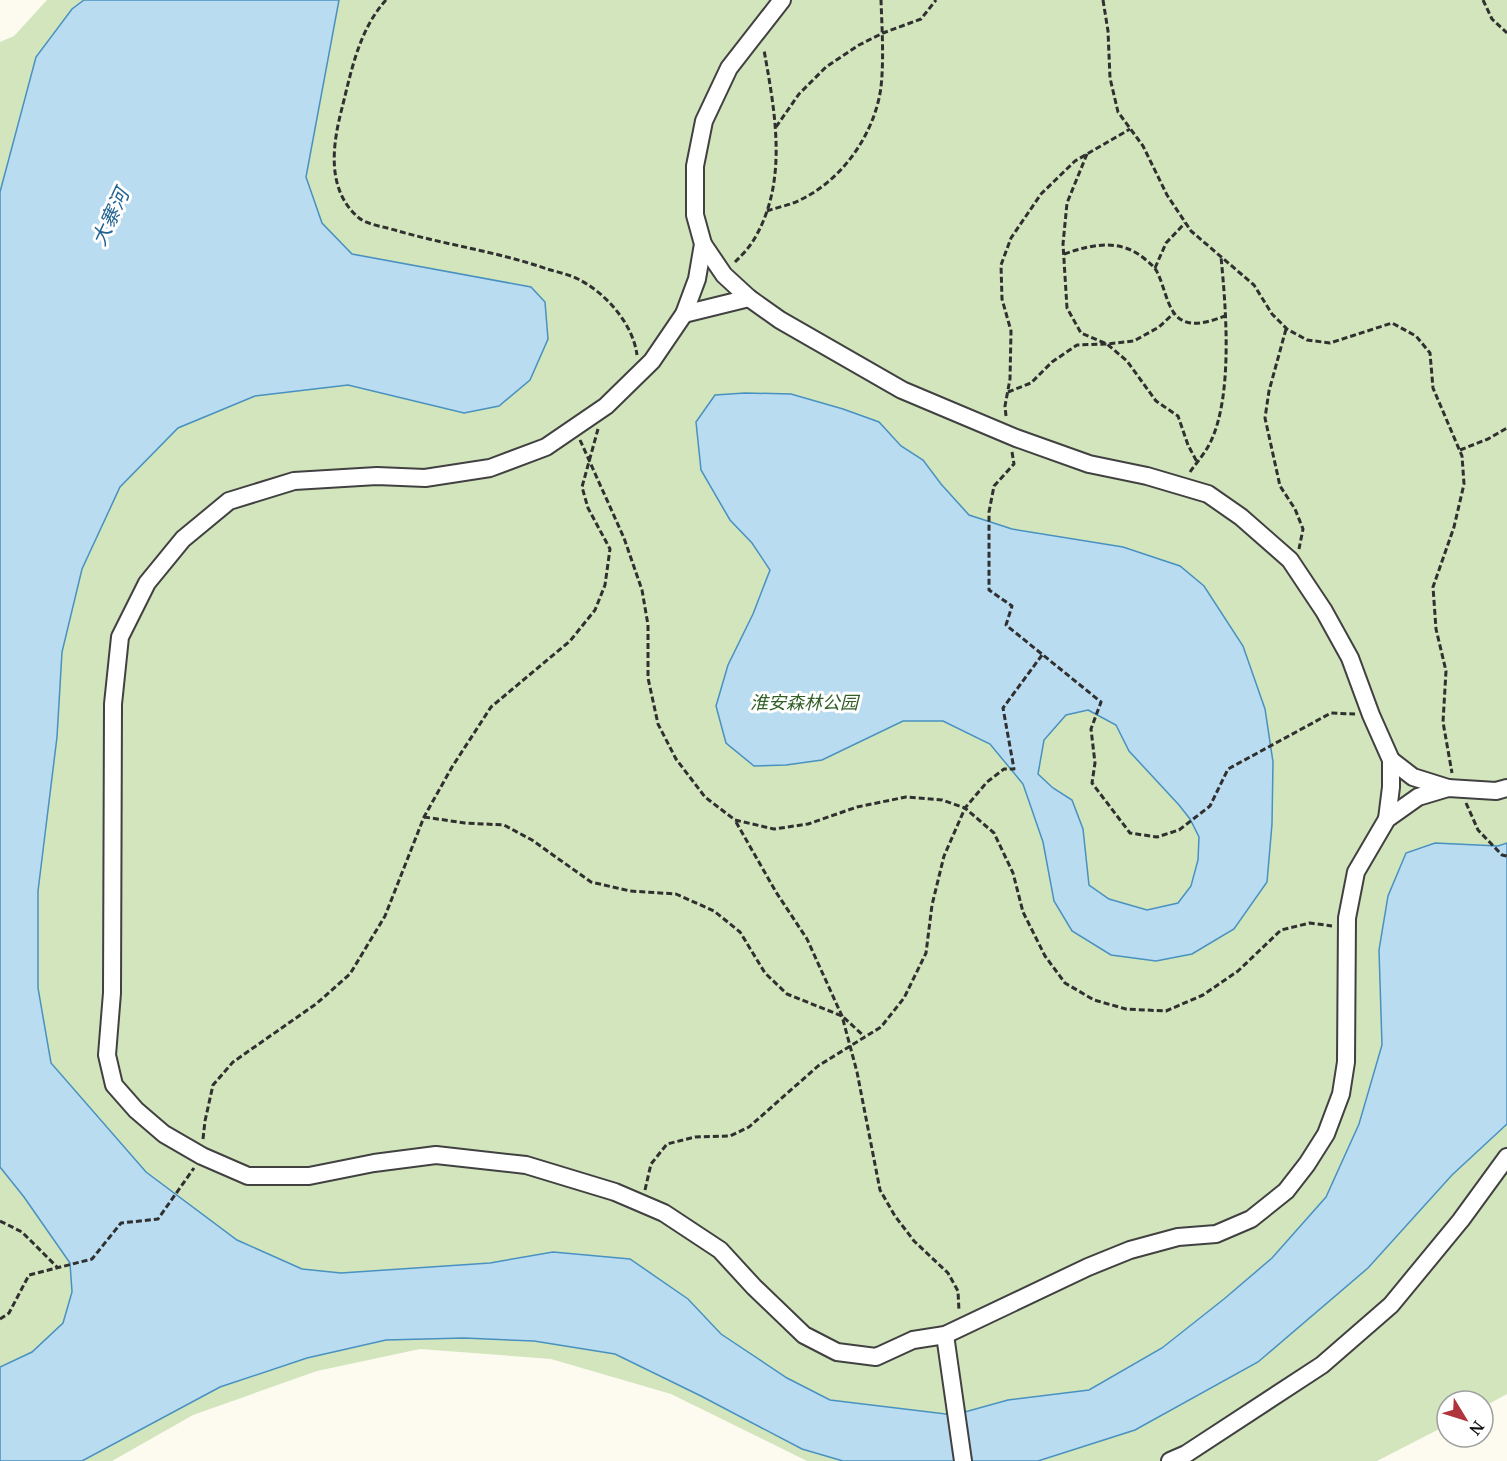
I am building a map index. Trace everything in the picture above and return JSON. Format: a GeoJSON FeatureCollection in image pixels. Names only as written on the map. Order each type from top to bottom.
{"type":"FeatureCollection","features":[{"type":"Feature","properties":{"kind":"street"},"geometry":{"type":"LineString","coordinates":[[703,244],[697,279],[684,314],[652,361],[606,406],[546,447],[490,468],[425,478],[377,476],[294,481],[229,501],[183,539],[147,583],[120,637],[113,704],[112,993],[107,1054],[114,1085],[136,1110],[164,1134],[202,1156],[248,1176],[309,1176],[374,1162],[436,1155],[526,1165],[615,1192],[664,1213],[720,1250],[754,1287],[804,1335],[837,1352],[876,1357],[913,1340],[945,1335],[1130,1250],[1178,1237],[1216,1234],[1251,1219],[1286,1191],[1308,1164],[1326,1134],[1341,1094],[1346,1062],[1347,928],[1356,872],[1387,819],[1391,787],[1391,760],[1350,658],[1324,611],[1290,560],[1241,517],[1208,494],[1147,476],[1089,464],[1009,435],[902,390],[780,320],[749,298],[724,275],[703,244],[695,215],[695,166],[704,121],[729,68],[782,0]]}},
{"type":"Feature","properties":{"kind":"street"},"geometry":{"type":"LineString","coordinates":[[684,314],[749,298]]}},
{"type":"Feature","properties":{"kind":"street"},"geometry":{"type":"LineString","coordinates":[[1391,760],[1413,777],[1454,789],[1496,792],[1507,789]]}},
{"type":"Feature","properties":{"kind":"street"},"geometry":{"type":"LineString","coordinates":[[1387,819],[1418,797],[1454,789]]}},
{"type":"Feature","properties":{"kind":"street"},"geometry":{"type":"LineString","coordinates":[[1170,1461],[1186,1454],[1322,1365],[1391,1305],[1461,1220],[1507,1157]]}},
{"type":"Feature","properties":{"kind":"street"},"geometry":{"type":"LineString","coordinates":[[945,1335],[963,1461]]}},
{"type":"Feature","properties":{"kind":"path"},"geometry":{"type":"LineString","coordinates":[[386,0],[376,11],[361,38],[334,139],[334,172],[343,199],[360,219],[416,236],[522,260],[578,279],[602,296],[626,322],[636,345],[638,362],[635,378]]}},
{"type":"Feature","properties":{"kind":"path"},"geometry":{"type":"LineString","coordinates":[[767,211],[801,200],[826,184],[847,163],[868,130],[881,88],[883,33],[881,0]]}},
{"type":"Feature","properties":{"kind":"path"},"geometry":{"type":"LineString","coordinates":[[775,128],[799,94],[826,67],[859,45],[921,19],[936,0]]}},
{"type":"Feature","properties":{"kind":"path"},"geometry":{"type":"LineString","coordinates":[[1103,0],[1108,31],[1110,78],[1118,112],[1143,146],[1167,195],[1191,231],[1254,285],[1272,314],[1287,328],[1307,340],[1330,343],[1392,323],[1416,336],[1430,353],[1433,388],[1460,450],[1464,484],[1454,527],[1433,587],[1436,629],[1446,671],[1443,722],[1450,769],[1454,789],[1478,830],[1502,855],[1507,856]]}},
{"type":"Feature","properties":{"kind":"path"},"geometry":{"type":"LineString","coordinates":[[1483,0],[1492,19],[1507,33]]}},
{"type":"Feature","properties":{"kind":"path"},"geometry":{"type":"LineString","coordinates":[[724,275],[753,242],[767,211],[775,179],[777,141],[771,88],[760,28]]}},
{"type":"Feature","properties":{"kind":"path"},"geometry":{"type":"LineString","coordinates":[[1130,129],[1076,161],[1041,194],[1011,238],[1001,265],[1002,299],[1011,331],[1008,392],[1005,406],[1014,464],[994,486],[989,512],[989,590],[1012,606],[1006,625],[1101,702],[1091,729],[1095,763],[1092,783],[1130,833],[1157,837],[1179,830],[1210,806],[1228,769],[1331,713],[1371,715]]}},
{"type":"Feature","properties":{"kind":"path"},"geometry":{"type":"LineString","coordinates":[[1088,153],[1067,203],[1064,254],[1067,308],[1081,333],[1107,344],[1127,361],[1156,401],[1178,416],[1197,462]]}},
{"type":"Feature","properties":{"kind":"path"},"geometry":{"type":"LineString","coordinates":[[1155,268],[1166,243],[1185,223]]}},
{"type":"Feature","properties":{"kind":"path"},"geometry":{"type":"LineString","coordinates":[[1064,254],[1080,248],[1107,244],[1134,249],[1155,268],[1174,313],[1188,323],[1208,322],[1225,316]]}},
{"type":"Feature","properties":{"kind":"path"},"geometry":{"type":"LineString","coordinates":[[1181,486],[1211,441],[1224,398],[1225,316],[1221,257]]}},
{"type":"Feature","properties":{"kind":"path"},"geometry":{"type":"LineString","coordinates":[[1008,392],[1031,383],[1052,362],[1077,345],[1134,341],[1159,327],[1174,313]]}},
{"type":"Feature","properties":{"kind":"path"},"geometry":{"type":"LineString","coordinates":[[1287,328],[1269,391],[1265,418],[1280,486],[1295,509],[1303,529],[1295,568]]}},
{"type":"Feature","properties":{"kind":"path"},"geometry":{"type":"LineString","coordinates":[[574,428],[624,538],[642,590],[648,625],[648,678],[658,724],[676,759],[705,797],[735,820],[776,892],[807,939],[842,1016],[851,1044],[880,1190],[895,1216],[914,1241],[948,1273],[958,1291],[961,1327]]}},
{"type":"Feature","properties":{"kind":"path"},"geometry":{"type":"LineString","coordinates":[[0,1319],[9,1313],[29,1275],[92,1259],[121,1223],[158,1219],[202,1156],[205,1121],[213,1085],[233,1062],[316,1004],[350,974],[385,916],[424,817],[452,766],[492,707],[570,641],[595,610],[605,585],[610,549],[588,508],[582,487],[598,428]]}},
{"type":"Feature","properties":{"kind":"path"},"geometry":{"type":"LineString","coordinates":[[1460,450],[1488,439],[1507,428]]}},
{"type":"Feature","properties":{"kind":"path"},"geometry":{"type":"LineString","coordinates":[[642,1203],[651,1164],[667,1144],[695,1137],[730,1136],[749,1127],[818,1066],[881,1027],[904,998],[926,953],[932,905],[944,856],[965,808],[987,782],[1004,770],[1014,769],[1003,708],[1042,655]]}},
{"type":"Feature","properties":{"kind":"path"},"geometry":{"type":"LineString","coordinates":[[735,820],[774,829],[808,824],[857,807],[906,797],[942,800],[965,808],[994,833],[1013,873],[1023,912],[1045,956],[1065,983],[1094,1000],[1126,1009],[1166,1011],[1203,995],[1238,971],[1281,930],[1310,923],[1347,928]]}},
{"type":"Feature","properties":{"kind":"path"},"geometry":{"type":"LineString","coordinates":[[424,817],[465,823],[504,825],[532,840],[591,882],[630,891],[676,894],[714,911],[740,932],[765,973],[788,994],[842,1016],[864,1036]]}},
{"type":"Feature","properties":{"kind":"path"},"geometry":{"type":"LineString","coordinates":[[0,1221],[22,1232],[57,1267]]}},
{"type":"Feature","properties":{"kind":"green space","name":"淮安森林公园"},"geometry":{"type":"Polygon","coordinates":[[[47,0],[1507,0],[1507,1394],[1495,1400],[1495,1389],[1435,1389],[1435,1431],[1377,1461],[807,1461],[671,1394],[551,1359],[420,1349],[317,1371],[193,1415],[112,1461],[0,1461],[0,42],[14,36],[47,0]]]}},
{"type":"Feature","properties":{"kind":"water","name":"大寨河"},"geometry":{"type":"Polygon","coordinates":[[[84,0],[339,0],[306,177],[322,223],[352,254],[531,287],[545,302],[548,339],[530,380],[499,406],[464,413],[348,385],[255,396],[178,428],[120,487],[82,569],[62,652],[57,737],[38,891],[38,988],[51,1063],[146,1172],[237,1240],[302,1269],[341,1273],[490,1263],[553,1252],[630,1259],[688,1299],[721,1334],[787,1378],[830,1400],[954,1415],[1008,1400],[1089,1390],[1162,1348],[1224,1299],[1272,1258],[1326,1197],[1359,1124],[1382,1045],[1379,950],[1388,896],[1406,853],[1435,843],[1498,846],[1507,843],[1507,1124],[1452,1175],[1368,1268],[1258,1362],[1135,1430],[1038,1461],[843,1461],[802,1449],[615,1354],[534,1341],[464,1338],[386,1340],[307,1358],[220,1387],[82,1461],[0,1461],[0,1367],[32,1352],[63,1323],[72,1292],[70,1263],[0,1167],[0,192],[36,57],[72,9],[84,0]]]}},
{"type":"Feature","properties":{"kind":"water"},"geometry":{"type":"Polygon","coordinates":[[[791,394],[879,422],[901,446],[923,460],[969,515],[1012,529],[1123,547],[1180,566],[1204,586],[1243,646],[1265,709],[1273,762],[1272,824],[1267,882],[1234,929],[1192,954],[1156,961],[1111,955],[1072,931],[1054,901],[1043,842],[1023,784],[990,744],[943,721],[903,721],[822,760],[786,765],[754,766],[726,743],[716,706],[728,665],[753,614],[770,570],[752,543],[730,520],[701,470],[696,422],[715,395],[791,394]],[[1088,710],[1066,715],[1044,740],[1038,774],[1053,788],[1072,800],[1083,829],[1089,885],[1109,899],[1147,910],[1178,903],[1191,886],[1198,860],[1199,837],[1190,819],[1179,805],[1129,751],[1116,725],[1088,710]]]}}]}
